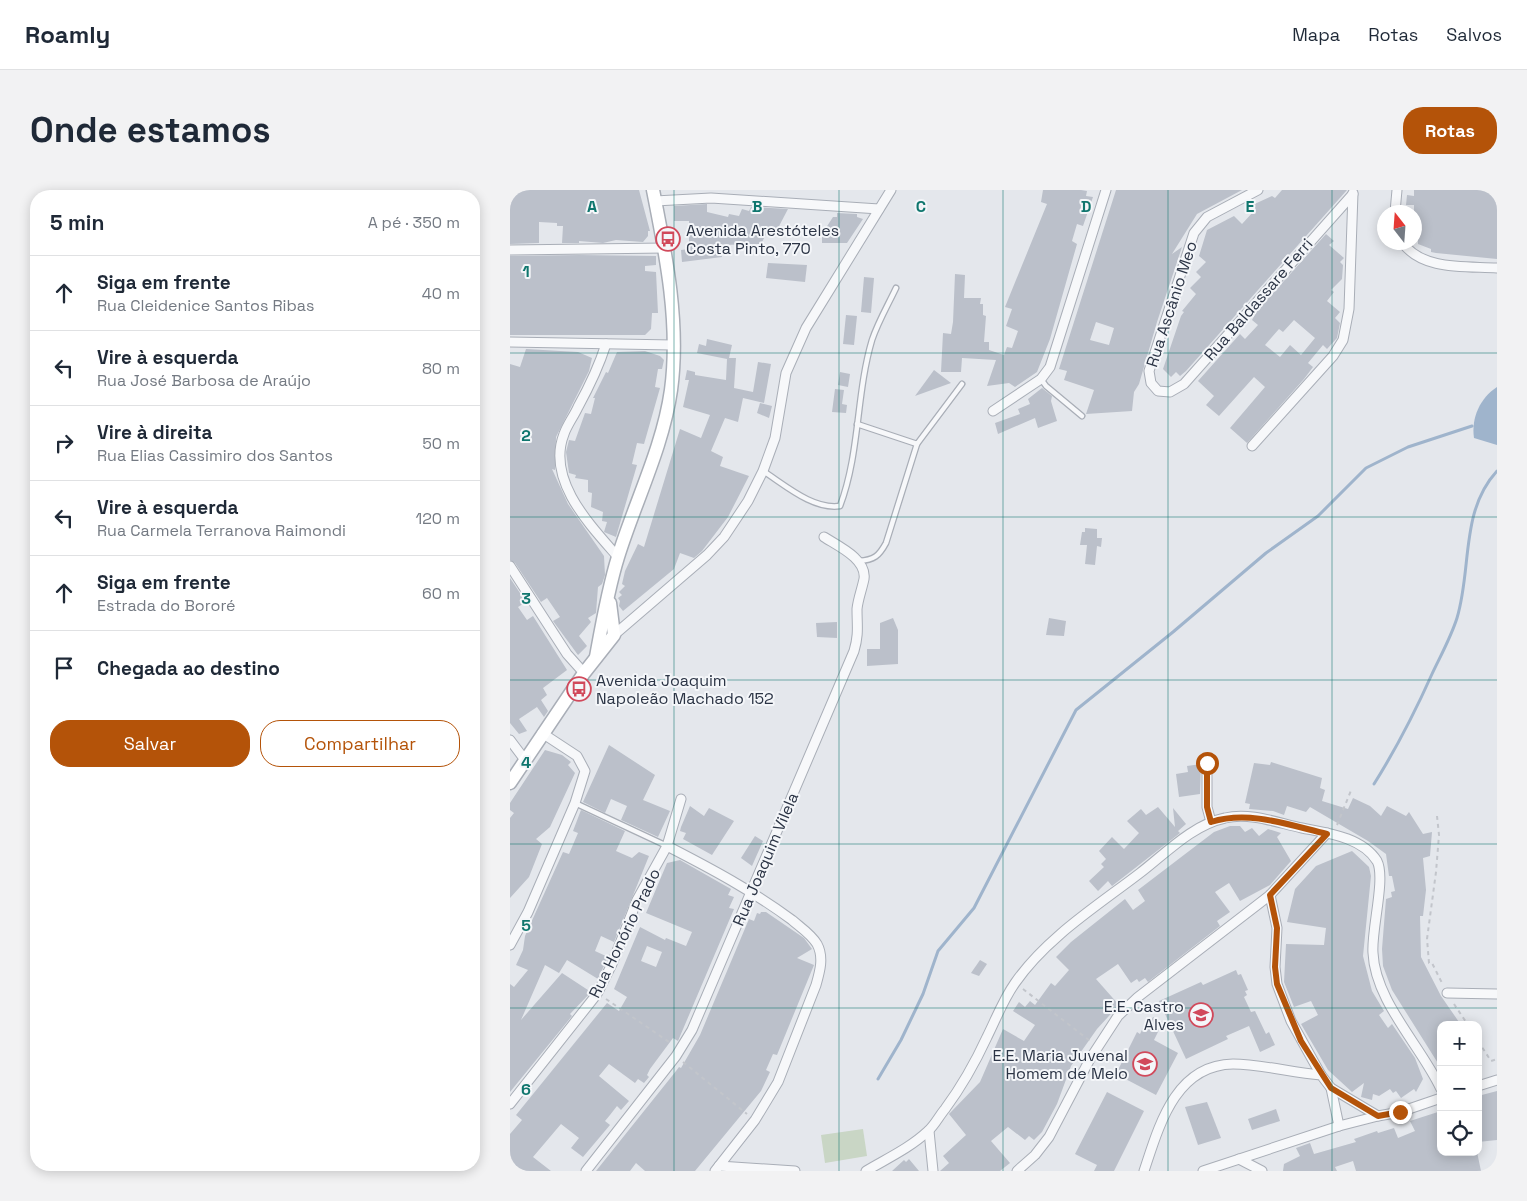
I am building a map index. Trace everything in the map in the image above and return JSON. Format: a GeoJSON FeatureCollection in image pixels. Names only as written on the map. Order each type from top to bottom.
{"type":"FeatureCollection","features":[{"type":"Feature","properties":{"kind":"main road"},"geometry":{"type":"LineString","coordinates":[[596,657],[608,593],[618,557],[666,412],[673,365],[665,248],[654,195]]}},
{"type":"Feature","properties":{"kind":"main road"},"geometry":{"type":"LineString","coordinates":[[510,783],[584,673],[614,635],[608,593]]}},
{"type":"Feature","properties":{"kind":"street"},"geometry":{"type":"LineString","coordinates":[[614,635],[707,555],[724,537],[763,472],[775,438],[786,373],[819,304],[891,190]]}},
{"type":"Feature","properties":{"kind":"street"},"geometry":{"type":"LineString","coordinates":[[993,411],[1041,378],[1050,367],[1106,190]]}},
{"type":"Feature","properties":{"kind":"street","name":"Rua Ascânio Meo"},"geometry":{"type":"LineString","coordinates":[[1158,391],[1151,384],[1149,371],[1194,233],[1207,217],[1258,190]]}},
{"type":"Feature","properties":{"kind":"street"},"geometry":{"type":"LineString","coordinates":[[1396,205],[1397,190]]}},
{"type":"Feature","properties":{"kind":"street"},"geometry":{"type":"LineString","coordinates":[[1252,446],[1333,356],[1343,340],[1349,309],[1353,192]]}},
{"type":"Feature","properties":{"kind":"street","name":"Rua Baldassare Ferri"},"geometry":{"type":"LineString","coordinates":[[1158,391],[1170,392],[1184,384],[1353,192]]}},
{"type":"Feature","properties":{"kind":"street"},"geometry":{"type":"LineString","coordinates":[[654,195],[879,209]]}},
{"type":"Feature","properties":{"kind":"street"},"geometry":{"type":"LineString","coordinates":[[510,250],[665,248]]}},
{"type":"Feature","properties":{"kind":"street"},"geometry":{"type":"LineString","coordinates":[[1409,250],[1425,261],[1497,268]]}},
{"type":"Feature","properties":{"kind":"street"},"geometry":{"type":"LineString","coordinates":[[510,342],[673,345]]}},
{"type":"Feature","properties":{"kind":"street"},"geometry":{"type":"LineString","coordinates":[[606,344],[592,381],[564,433],[560,457],[564,480],[575,501],[618,557]]}},
{"type":"Feature","properties":{"kind":"street"},"geometry":{"type":"LineString","coordinates":[[824,536],[859,561]]}},
{"type":"Feature","properties":{"kind":"street","name":"Rua Joaquim Vilela"},"geometry":{"type":"LineString","coordinates":[[586,1171],[678,1053],[692,1030],[752,892],[768,848],[854,651],[859,634],[857,609],[864,577],[864,569],[859,561]]}},
{"type":"Feature","properties":{"kind":"street"},"geometry":{"type":"LineString","coordinates":[[510,566],[567,654],[584,673]]}},
{"type":"Feature","properties":{"kind":"street"},"geometry":{"type":"LineString","coordinates":[[510,945],[528,912],[575,803],[585,771],[582,763],[568,748],[542,733]]}},
{"type":"Feature","properties":{"kind":"street"},"geometry":{"type":"LineString","coordinates":[[510,740],[525,760]]}},
{"type":"Feature","properties":{"kind":"street"},"geometry":{"type":"LineString","coordinates":[[1207,763],[1207,807],[1211,822]]}},
{"type":"Feature","properties":{"kind":"street","name":"Rua Honório Prado"},"geometry":{"type":"LineString","coordinates":[[510,1104],[597,994],[612,964],[637,900],[667,846],[681,799]]}},
{"type":"Feature","properties":{"kind":"street"},"geometry":{"type":"LineString","coordinates":[[866,1171],[929,1131],[963,1084],[1015,982],[1052,944],[1085,914],[1175,845],[1211,822],[1224,818],[1244,816],[1330,834],[1357,844],[1378,864],[1380,883],[1372,947],[1375,970],[1392,1008],[1437,1081]]}},
{"type":"Feature","properties":{"kind":"street"},"geometry":{"type":"LineString","coordinates":[[1017,1171],[1035,1155],[1049,1137],[1098,1048],[1118,1016],[1138,997],[1270,895],[1330,834]]}},
{"type":"Feature","properties":{"kind":"street"},"geometry":{"type":"LineString","coordinates":[[667,846],[752,892],[813,938],[820,952],[821,960],[816,984],[778,1082],[755,1120],[717,1168]]}},
{"type":"Feature","properties":{"kind":"street"},"geometry":{"type":"LineString","coordinates":[[1270,895],[1277,928],[1275,967],[1277,984],[1298,1034],[1321,1075],[1331,1088],[1378,1116]]}},
{"type":"Feature","properties":{"kind":"street"},"geometry":{"type":"LineString","coordinates":[[1448,993],[1497,994]]}},
{"type":"Feature","properties":{"kind":"street"},"geometry":{"type":"LineString","coordinates":[[1144,1171],[1164,1114],[1176,1094],[1199,1074],[1215,1067],[1233,1064],[1321,1075]]}},
{"type":"Feature","properties":{"kind":"street"},"geometry":{"type":"LineString","coordinates":[[1482,1085],[1497,1080]]}},
{"type":"Feature","properties":{"kind":"street"},"geometry":{"type":"LineString","coordinates":[[1331,1088],[1339,1126]]}},
{"type":"Feature","properties":{"kind":"street"},"geometry":{"type":"LineString","coordinates":[[1203,1171],[1339,1126],[1400,1112],[1437,1099]]}},
{"type":"Feature","properties":{"kind":"street"},"geometry":{"type":"LineString","coordinates":[[929,1131],[933,1171]]}},
{"type":"Feature","properties":{"kind":"street"},"geometry":{"type":"LineString","coordinates":[[1239,1159],[1262,1171]]}},
{"type":"Feature","properties":{"kind":"street"},"geometry":{"type":"LineString","coordinates":[[717,1168],[795,1171]]}},
{"type":"Feature","properties":{"kind":"lane"},"geometry":{"type":"LineString","coordinates":[[763,472],[808,499],[830,507],[840,506],[850,481],[865,368],[872,339],[896,288]]}},
{"type":"Feature","properties":{"kind":"lane"},"geometry":{"type":"LineString","coordinates":[[1041,378],[1046,386],[1082,416]]}},
{"type":"Feature","properties":{"kind":"lane"},"geometry":{"type":"LineString","coordinates":[[859,561],[871,560],[880,554],[886,543],[917,444],[962,384]]}},
{"type":"Feature","properties":{"kind":"lane"},"geometry":{"type":"LineString","coordinates":[[857,424],[917,444]]}},
{"type":"Feature","properties":{"kind":"lane"},"geometry":{"type":"LineString","coordinates":[[575,803],[667,846]]}},
{"type":"Feature","properties":{"kind":"path"},"geometry":{"type":"LineString","coordinates":[[1330,834],[1352,788]]}},
{"type":"Feature","properties":{"kind":"path"},"geometry":{"type":"LineString","coordinates":[[1437,816],[1439,835],[1436,872],[1427,939],[1429,963],[1432,963],[1466,1021]]}},
{"type":"Feature","properties":{"kind":"path"},"geometry":{"type":"LineString","coordinates":[[1015,982],[1098,1048]]}},
{"type":"Feature","properties":{"kind":"path"},"geometry":{"type":"LineString","coordinates":[[597,994],[678,1053],[755,1120]]}},
{"type":"Feature","properties":{"kind":"path"},"geometry":{"type":"LineString","coordinates":[[1482,1047],[1491,1061],[1497,1059]]}},
{"type":"Feature","properties":{"kind":"green space"},"geometry":{"type":"Polygon","coordinates":[[[863,1129],[867,1156],[825,1163],[821,1135],[863,1129]]]}},
{"type":"Feature","properties":{"kind":"water"},"geometry":{"type":"Polygon","coordinates":[[[1497,387],[1497,445],[1474,438],[1473,431],[1475,416],[1481,403],[1497,387]]]}},
{"type":"Feature","properties":{"kind":"building"},"geometry":{"type":"Polygon","coordinates":[[[510,190],[639,190],[650,231],[648,231],[648,236],[643,242],[616,240],[603,243],[579,241],[579,243],[562,243],[563,226],[557,226],[557,223],[539,222],[539,243],[510,244],[510,190]]]}},
{"type":"Feature","properties":{"kind":"building"},"geometry":{"type":"Polygon","coordinates":[[[1043,190],[1081,190],[1087,191],[1086,196],[1093,197],[1083,226],[1077,224],[1072,241],[1077,244],[1050,339],[1037,372],[1015,387],[1009,383],[987,386],[996,360],[962,358],[961,372],[941,372],[943,333],[951,334],[953,322],[955,274],[965,275],[964,298],[981,298],[980,304],[983,304],[983,315],[986,316],[984,342],[989,342],[989,350],[1004,355],[1007,347],[1012,348],[1018,331],[1006,326],[1012,309],[1005,307],[1047,204],[1041,202],[1043,190]]]}},
{"type":"Feature","properties":{"kind":"building"},"geometry":{"type":"Polygon","coordinates":[[[1116,190],[1242,190],[1197,214],[1172,254],[1182,247],[1139,384],[1134,392],[1132,411],[1086,414],[1094,390],[1064,380],[1067,371],[1059,369],[1116,190]],[[1096,322],[1090,340],[1109,345],[1114,328],[1096,322]]]}},
{"type":"Feature","properties":{"kind":"building"},"geometry":{"type":"Polygon","coordinates":[[[1282,190],[1347,190],[1186,371],[1180,376],[1176,372],[1171,377],[1163,369],[1184,312],[1182,311],[1196,294],[1190,288],[1201,277],[1196,272],[1206,262],[1199,256],[1207,230],[1234,216],[1242,224],[1253,212],[1248,207],[1272,196],[1275,198],[1282,190]]]}},
{"type":"Feature","properties":{"kind":"building"},"geometry":{"type":"Polygon","coordinates":[[[1414,190],[1497,190],[1497,259],[1436,253],[1422,246],[1422,205],[1406,205],[1407,195],[1414,196],[1414,190]]]}},
{"type":"Feature","properties":{"kind":"building"},"geometry":{"type":"Polygon","coordinates":[[[707,204],[707,212],[728,217],[729,214],[739,216],[742,209],[749,211],[751,207],[788,209],[777,230],[770,227],[761,244],[720,245],[722,257],[682,262],[681,250],[689,249],[689,221],[674,221],[674,206],[707,204]]]}},
{"type":"Feature","properties":{"kind":"building"},"geometry":{"type":"Polygon","coordinates":[[[837,213],[857,214],[857,217],[863,219],[847,243],[822,243],[822,234],[833,217],[837,217],[837,213]]]}},
{"type":"Feature","properties":{"kind":"building"},"geometry":{"type":"Polygon","coordinates":[[[1326,234],[1334,241],[1329,245],[1344,258],[1340,262],[1343,265],[1342,279],[1331,290],[1334,292],[1327,301],[1340,312],[1335,318],[1340,323],[1337,338],[1327,349],[1323,345],[1308,363],[1313,367],[1304,379],[1247,443],[1230,428],[1265,387],[1254,377],[1219,416],[1206,405],[1214,396],[1198,381],[1240,334],[1245,339],[1258,325],[1252,320],[1257,311],[1326,234]],[[1294,320],[1283,332],[1279,329],[1265,345],[1280,357],[1290,345],[1301,355],[1315,338],[1294,320]]]}},
{"type":"Feature","properties":{"kind":"building"},"geometry":{"type":"Polygon","coordinates":[[[510,256],[656,256],[656,265],[645,266],[645,271],[656,272],[658,313],[652,313],[651,329],[645,335],[510,335],[510,256]]]}},
{"type":"Feature","properties":{"kind":"building"},"geometry":{"type":"Polygon","coordinates":[[[768,263],[807,265],[805,282],[766,278],[768,263]]]}},
{"type":"Feature","properties":{"kind":"building"},"geometry":{"type":"Polygon","coordinates":[[[864,277],[874,278],[871,313],[861,312],[864,277]]]}},
{"type":"Feature","properties":{"kind":"building"},"geometry":{"type":"Polygon","coordinates":[[[846,315],[857,316],[854,345],[843,344],[846,315]]]}},
{"type":"Feature","properties":{"kind":"building"},"geometry":{"type":"Polygon","coordinates":[[[707,339],[732,345],[729,358],[736,358],[734,388],[753,392],[758,362],[771,364],[764,403],[743,398],[738,422],[725,418],[711,451],[723,457],[720,466],[749,476],[728,517],[702,551],[694,558],[680,553],[674,569],[623,611],[619,606],[620,601],[618,598],[622,595],[619,592],[625,586],[622,584],[625,571],[638,544],[644,547],[680,429],[701,438],[710,415],[683,407],[689,380],[685,380],[687,370],[695,372],[695,375],[726,380],[727,359],[697,353],[699,344],[706,346],[707,339]]]}},
{"type":"Feature","properties":{"kind":"building"},"geometry":{"type":"Polygon","coordinates":[[[526,349],[578,352],[592,358],[589,371],[556,437],[555,470],[552,469],[568,504],[604,556],[605,575],[602,584],[598,587],[596,613],[588,618],[591,622],[579,636],[587,646],[578,655],[553,621],[560,617],[547,598],[541,602],[515,563],[510,560],[510,364],[520,367],[526,349]]]}},
{"type":"Feature","properties":{"kind":"building"},"geometry":{"type":"Polygon","coordinates":[[[645,351],[660,356],[664,360],[662,369],[658,369],[655,387],[660,388],[644,444],[637,443],[632,464],[637,465],[616,537],[604,532],[607,522],[602,521],[603,512],[591,507],[592,493],[588,492],[588,480],[575,478],[576,475],[569,473],[566,452],[569,440],[575,441],[585,413],[591,414],[595,398],[593,398],[606,372],[608,373],[617,352],[645,351]]]}},
{"type":"Feature","properties":{"kind":"building"},"geometry":{"type":"Polygon","coordinates":[[[934,370],[951,383],[915,396],[934,370]]]}},
{"type":"Feature","properties":{"kind":"building"},"geometry":{"type":"Polygon","coordinates":[[[840,372],[850,374],[848,387],[838,385],[840,372]]]}},
{"type":"Feature","properties":{"kind":"building"},"geometry":{"type":"Polygon","coordinates":[[[1042,388],[1052,396],[1051,401],[1057,421],[1038,428],[1035,418],[998,434],[995,423],[1020,414],[1018,409],[1030,404],[1028,399],[1042,388]]]}},
{"type":"Feature","properties":{"kind":"building"},"geometry":{"type":"Polygon","coordinates":[[[835,389],[844,390],[842,404],[847,405],[846,413],[832,412],[835,389]]]}},
{"type":"Feature","properties":{"kind":"building"},"geometry":{"type":"Polygon","coordinates":[[[760,403],[772,406],[769,418],[757,413],[760,403]]]}},
{"type":"Feature","properties":{"kind":"building"},"geometry":{"type":"Polygon","coordinates":[[[1085,528],[1097,529],[1097,538],[1102,538],[1101,547],[1097,546],[1095,565],[1085,564],[1087,545],[1080,545],[1082,532],[1085,532],[1085,528]]]}},
{"type":"Feature","properties":{"kind":"building"},"geometry":{"type":"Polygon","coordinates":[[[510,578],[526,602],[518,607],[527,620],[533,616],[567,670],[543,688],[547,695],[541,700],[548,711],[544,717],[537,707],[519,719],[527,731],[519,734],[510,723],[510,578]]]}},
{"type":"Feature","properties":{"kind":"building"},"geometry":{"type":"Polygon","coordinates":[[[893,618],[898,630],[898,664],[867,666],[867,649],[880,649],[880,623],[893,618]]]}},
{"type":"Feature","properties":{"kind":"building"},"geometry":{"type":"Polygon","coordinates":[[[1049,618],[1066,621],[1064,636],[1046,635],[1049,618]]]}},
{"type":"Feature","properties":{"kind":"building"},"geometry":{"type":"Polygon","coordinates":[[[837,622],[837,638],[817,637],[816,623],[837,622]]]}},
{"type":"Feature","properties":{"kind":"building"},"geometry":{"type":"Polygon","coordinates":[[[609,745],[655,775],[643,800],[670,811],[658,837],[621,820],[627,806],[611,799],[605,813],[583,802],[609,745]]]}},
{"type":"Feature","properties":{"kind":"building"},"geometry":{"type":"Polygon","coordinates":[[[545,750],[562,755],[571,762],[568,765],[575,773],[550,827],[536,839],[542,844],[529,877],[510,898],[510,818],[514,813],[510,810],[510,803],[545,750]]]}},
{"type":"Feature","properties":{"kind":"building"},"geometry":{"type":"Polygon","coordinates":[[[1271,762],[1322,778],[1320,788],[1325,790],[1322,801],[1348,809],[1353,798],[1370,806],[1381,816],[1387,806],[1406,816],[1409,812],[1423,834],[1432,832],[1430,856],[1423,858],[1426,890],[1423,916],[1420,916],[1421,957],[1441,996],[1458,1021],[1437,1021],[1437,1062],[1392,990],[1383,966],[1382,949],[1386,899],[1392,897],[1391,892],[1395,891],[1392,876],[1389,876],[1386,854],[1368,841],[1310,807],[1306,812],[1287,806],[1284,815],[1273,811],[1249,809],[1250,804],[1245,803],[1254,763],[1270,765],[1271,762]]]}},
{"type":"Feature","properties":{"kind":"building"},"geometry":{"type":"Polygon","coordinates":[[[1201,764],[1200,794],[1179,797],[1176,774],[1188,772],[1187,766],[1201,764]]]}},
{"type":"Feature","properties":{"kind":"building"},"geometry":{"type":"Polygon","coordinates":[[[690,806],[704,816],[709,808],[734,821],[712,855],[683,839],[686,833],[680,831],[690,806]]]}},
{"type":"Feature","properties":{"kind":"building"},"geometry":{"type":"Polygon","coordinates":[[[1158,807],[1175,827],[1173,808],[1186,824],[1178,831],[1180,833],[1112,886],[1108,881],[1098,891],[1089,881],[1104,867],[1101,864],[1106,859],[1099,851],[1112,837],[1124,849],[1139,833],[1127,821],[1141,809],[1146,815],[1158,807]]]}},
{"type":"Feature","properties":{"kind":"building"},"geometry":{"type":"Polygon","coordinates":[[[581,810],[625,831],[616,851],[632,858],[639,852],[649,856],[614,942],[601,936],[595,951],[608,957],[598,979],[567,960],[559,973],[545,965],[521,1020],[562,973],[591,992],[570,1014],[572,1016],[510,1092],[510,984],[514,987],[528,970],[516,965],[523,950],[525,936],[563,852],[569,854],[578,833],[573,831],[581,810]]]}},
{"type":"Feature","properties":{"kind":"building"},"geometry":{"type":"Polygon","coordinates":[[[1230,826],[1240,826],[1245,832],[1252,828],[1259,836],[1268,829],[1281,833],[1277,837],[1291,861],[1270,885],[1240,901],[1229,883],[1215,892],[1230,912],[1217,921],[1220,926],[1148,982],[1145,978],[1139,982],[1137,979],[1131,983],[1118,964],[1096,979],[1119,1005],[1097,1029],[1071,1066],[1057,1104],[1042,1132],[1034,1140],[1029,1136],[1025,1140],[1008,1127],[991,1141],[1010,1163],[1000,1171],[940,1171],[949,1163],[943,1156],[966,1135],[949,1114],[980,1082],[1003,1029],[1024,1041],[1035,1025],[1013,1011],[1019,1002],[1025,1007],[1030,1001],[1035,1005],[1051,983],[1055,986],[1069,970],[1056,957],[1071,942],[1125,899],[1133,910],[1145,901],[1138,890],[1214,832],[1230,826]]]}},
{"type":"Feature","properties":{"kind":"building"},"geometry":{"type":"Polygon","coordinates":[[[755,836],[763,841],[752,866],[741,858],[755,836]]]}},
{"type":"Feature","properties":{"kind":"building"},"geometry":{"type":"Polygon","coordinates":[[[1352,851],[1369,867],[1371,876],[1363,956],[1372,991],[1384,1011],[1379,1015],[1388,1028],[1392,1024],[1415,1058],[1423,1079],[1416,1092],[1414,1089],[1401,1098],[1396,1091],[1393,1093],[1390,1089],[1379,1096],[1373,1094],[1372,1100],[1361,1097],[1364,1083],[1352,1092],[1328,1070],[1301,1024],[1318,1015],[1311,1001],[1294,1007],[1284,982],[1286,944],[1324,945],[1326,928],[1287,922],[1295,889],[1316,866],[1352,851]]]}},
{"type":"Feature","properties":{"kind":"building"},"geometry":{"type":"Polygon","coordinates":[[[680,860],[731,889],[728,895],[734,897],[729,908],[734,909],[678,1041],[673,1038],[650,1069],[647,1075],[649,1077],[644,1083],[638,1079],[635,1083],[609,1064],[599,1076],[629,1101],[621,1110],[617,1106],[605,1121],[610,1125],[583,1157],[571,1148],[579,1138],[561,1124],[533,1157],[551,1171],[510,1171],[510,1134],[522,1120],[516,1115],[607,1003],[619,1011],[627,997],[614,989],[640,927],[665,940],[666,938],[686,946],[692,932],[646,913],[667,863],[680,860]],[[647,946],[641,961],[656,967],[662,952],[647,946]]]}},
{"type":"Feature","properties":{"kind":"building"},"geometry":{"type":"Polygon","coordinates":[[[761,912],[766,912],[804,938],[812,949],[797,958],[814,965],[777,1055],[773,1054],[766,1070],[770,1072],[761,1091],[695,1171],[645,1171],[636,1163],[630,1171],[596,1171],[679,1067],[681,1068],[700,1035],[749,919],[754,921],[757,913],[760,914],[761,912]]]}},
{"type":"Feature","properties":{"kind":"building"},"geometry":{"type":"Polygon","coordinates":[[[980,960],[987,964],[979,976],[971,973],[980,960]]]}},
{"type":"Feature","properties":{"kind":"building"},"geometry":{"type":"Polygon","coordinates":[[[1236,970],[1238,975],[1241,974],[1248,990],[1245,991],[1247,995],[1244,997],[1251,1012],[1255,1011],[1266,1034],[1269,1032],[1275,1045],[1260,1052],[1249,1026],[1226,1036],[1228,1039],[1186,1059],[1159,1001],[1201,982],[1203,985],[1236,970]]]}},
{"type":"Feature","properties":{"kind":"building"},"geometry":{"type":"Polygon","coordinates":[[[1153,1017],[1163,1022],[1154,1040],[1178,1053],[1156,1095],[1116,1074],[1137,1032],[1140,1034],[1147,1019],[1151,1021],[1153,1017]]]}},
{"type":"Feature","properties":{"kind":"building"},"geometry":{"type":"Polygon","coordinates":[[[1497,1091],[1497,1140],[1482,1142],[1482,1095],[1497,1091]]]}},
{"type":"Feature","properties":{"kind":"building"},"geometry":{"type":"Polygon","coordinates":[[[1107,1092],[1144,1111],[1114,1171],[1094,1171],[1097,1165],[1075,1154],[1107,1092]]]}},
{"type":"Feature","properties":{"kind":"building"},"geometry":{"type":"Polygon","coordinates":[[[1207,1102],[1221,1138],[1198,1145],[1185,1107],[1207,1102]]]}},
{"type":"Feature","properties":{"kind":"building"},"geometry":{"type":"Polygon","coordinates":[[[1276,1109],[1280,1121],[1252,1130],[1248,1119],[1276,1109]]]}},
{"type":"Feature","properties":{"kind":"building"},"geometry":{"type":"Polygon","coordinates":[[[1437,1112],[1437,1156],[1478,1156],[1481,1171],[1356,1171],[1353,1161],[1335,1167],[1337,1171],[1283,1171],[1284,1164],[1300,1156],[1296,1148],[1310,1143],[1314,1154],[1356,1142],[1354,1139],[1377,1131],[1378,1133],[1394,1128],[1398,1138],[1415,1131],[1410,1121],[1437,1112]]]}},
{"type":"Feature","properties":{"kind":"building"},"geometry":{"type":"Polygon","coordinates":[[[909,1159],[919,1171],[892,1171],[904,1160],[906,1162],[909,1159]]]}},
{"type":"Feature","properties":{"kind":"waterway"},"geometry":{"type":"LineString","coordinates":[[878,1079],[901,1040],[923,994],[938,951],[974,908],[1076,710],[1173,632],[1266,553],[1318,516],[1366,468],[1408,447],[1472,426]]}},
{"type":"Feature","properties":{"kind":"waterway"},"geometry":{"type":"LineString","coordinates":[[1374,784],[1412,716],[1452,632],[1462,599],[1469,541],[1477,504],[1485,487],[1497,471]]}},
{"type":"Feature","properties":{"kind":"place","name":"Avenida Arestóteles Costa Pinto, 770"},"geometry":{"type":"Point","coordinates":[668,239]}},
{"type":"Feature","properties":{"kind":"place","name":"Avenida Joaquim Napoleão Machado 152"},"geometry":{"type":"Point","coordinates":[579,689]}},
{"type":"Feature","properties":{"kind":"place","name":"E.E. Castro Alves"},"geometry":{"type":"Point","coordinates":[1201,1015]}},
{"type":"Feature","properties":{"kind":"place","name":"E.E. Maria Juvenal Homem de Melo"},"geometry":{"type":"Point","coordinates":[1145,1064]}},
{"type":"Feature","properties":{"kind":"route"},"geometry":{"type":"LineString","coordinates":[[1207,763],[1207,807],[1211,822],[1224,818],[1244,816],[1327,834],[1270,895],[1277,928],[1275,967],[1277,984],[1301,1041],[1331,1088],[1378,1116],[1400,1112]]}}]}
